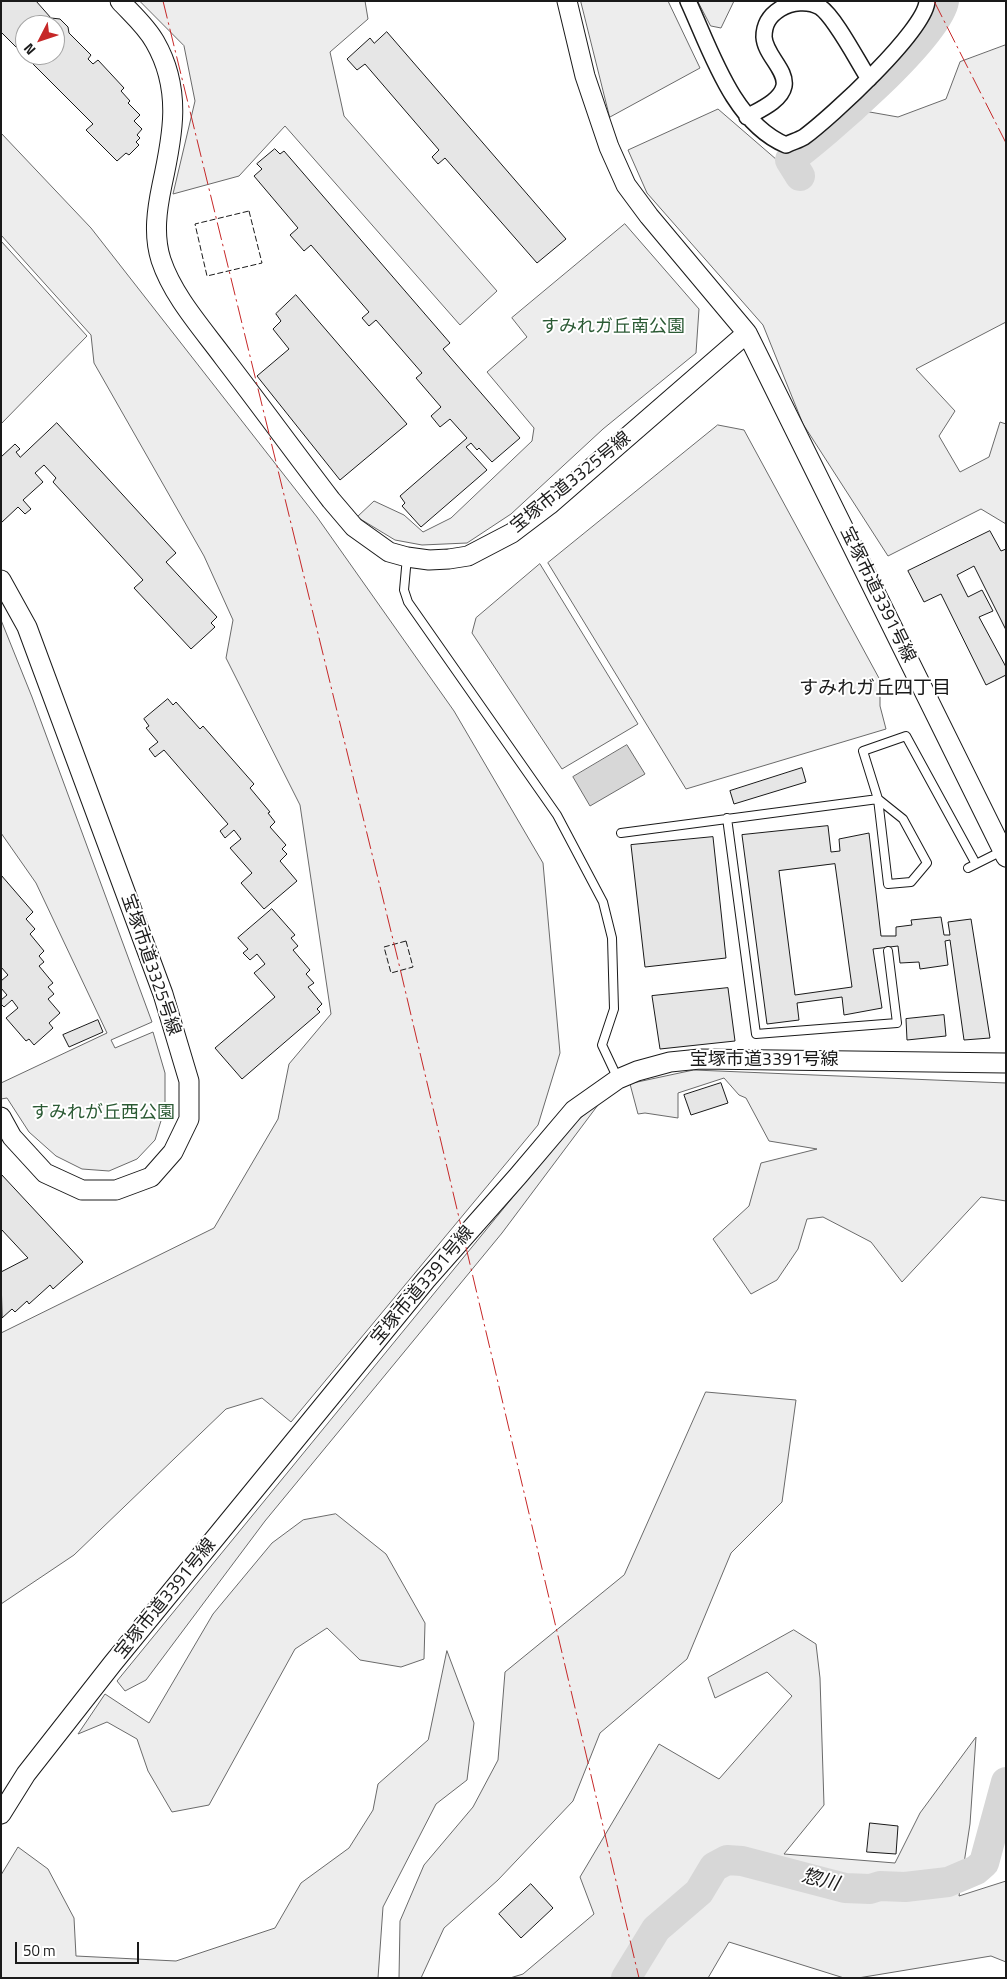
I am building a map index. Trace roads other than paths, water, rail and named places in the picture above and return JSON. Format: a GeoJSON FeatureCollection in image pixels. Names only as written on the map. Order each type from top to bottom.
{"type":"FeatureCollection","features":[{"type":"Feature","properties":{"kind":"street","name":"宝塚市道3325号線"},"geometry":{"type":"LineString","coordinates":[[120,1],[154,40],[165,62],[170,78],[172,136],[159,200],[156,235],[161,260],[181,300],[325,493],[354,527],[389,552],[429,560],[449,559],[468,556],[512,533],[549,505],[747,334]]}},
{"type":"Feature","properties":{"kind":"street"},"geometry":{"type":"LineString","coordinates":[[567,1],[585,76],[609,147],[626,185],[649,216],[747,334]]}},
{"type":"Feature","properties":{"kind":"street"},"geometry":{"type":"LineString","coordinates":[[688,1],[729,90],[747,117],[773,140],[786,145],[803,138],[869,79],[911,33],[926,8],[927,1]]}},
{"type":"Feature","properties":{"kind":"street"},"geometry":{"type":"LineString","coordinates":[[747,117],[778,98],[784,86],[783,76],[766,48],[764,37],[766,24],[772,14],[796,2],[808,2],[820,7],[833,21],[869,79]]}},
{"type":"Feature","properties":{"kind":"street","name":"宝塚市道3391号線"},"geometry":{"type":"LineString","coordinates":[[747,334],[1005,852]]}},
{"type":"Feature","properties":{"kind":"street","name":"宝塚市道3325号線"},"geometry":{"type":"LineString","coordinates":[[1,580],[27,627],[162,994],[189,1081],[189,1119],[173,1152],[151,1177],[116,1190],[82,1190],[45,1173],[12,1137],[1,1117]]}},
{"type":"Feature","properties":{"kind":"street","name":"宝塚市道3391号線"},"geometry":{"type":"LineString","coordinates":[[1,1814],[26,1774],[107,1670],[426,1280],[574,1110],[618,1079],[637,1071],[670,1062],[700,1059],[1006,1063]]}},
{"type":"Feature","properties":{"kind":"lane"},"geometry":{"type":"LineString","coordinates":[[407,557],[404,590],[408,602],[557,815],[603,902],[612,938],[614,1009],[602,1045],[618,1079]]}},
{"type":"Feature","properties":{"kind":"lane"},"geometry":{"type":"LineString","coordinates":[[621,833],[878,799],[902,819],[927,863],[911,882],[888,884],[878,799],[863,751],[906,736],[976,864]]}},
{"type":"Feature","properties":{"kind":"lane"},"geometry":{"type":"LineString","coordinates":[[727,818],[756,1034],[897,1023],[888,951]]}},
{"type":"Feature","properties":{"kind":"lane"},"geometry":{"type":"LineString","coordinates":[[968,868],[1005,852]]}},
{"type":"Feature","properties":{"kind":"waterway"},"geometry":{"type":"LineString","coordinates":[[800,176],[790,160],[852,109],[901,61],[922,38],[937,17],[944,1]]}},
{"type":"Feature","properties":{"kind":"waterway","name":"惣川"},"geometry":{"type":"LineString","coordinates":[[626,1978],[656,1929],[699,1892],[714,1867],[727,1860],[742,1861],[845,1888],[905,1887],[948,1882],[976,1870],[984,1863],[1006,1782]]}},
{"type":"Feature","properties":{"kind":"district","name":"すみれガ丘四丁目"},"geometry":{"type":"Point","coordinates":[875,689]}},
{"type":"Feature","properties":{"kind":"park label","name":"すみれガ丘南公園"},"geometry":{"type":"Point","coordinates":[613,328]}},
{"type":"Feature","properties":{"kind":"park label","name":"すみれが丘西公園"},"geometry":{"type":"Point","coordinates":[103,1114]}}]}
